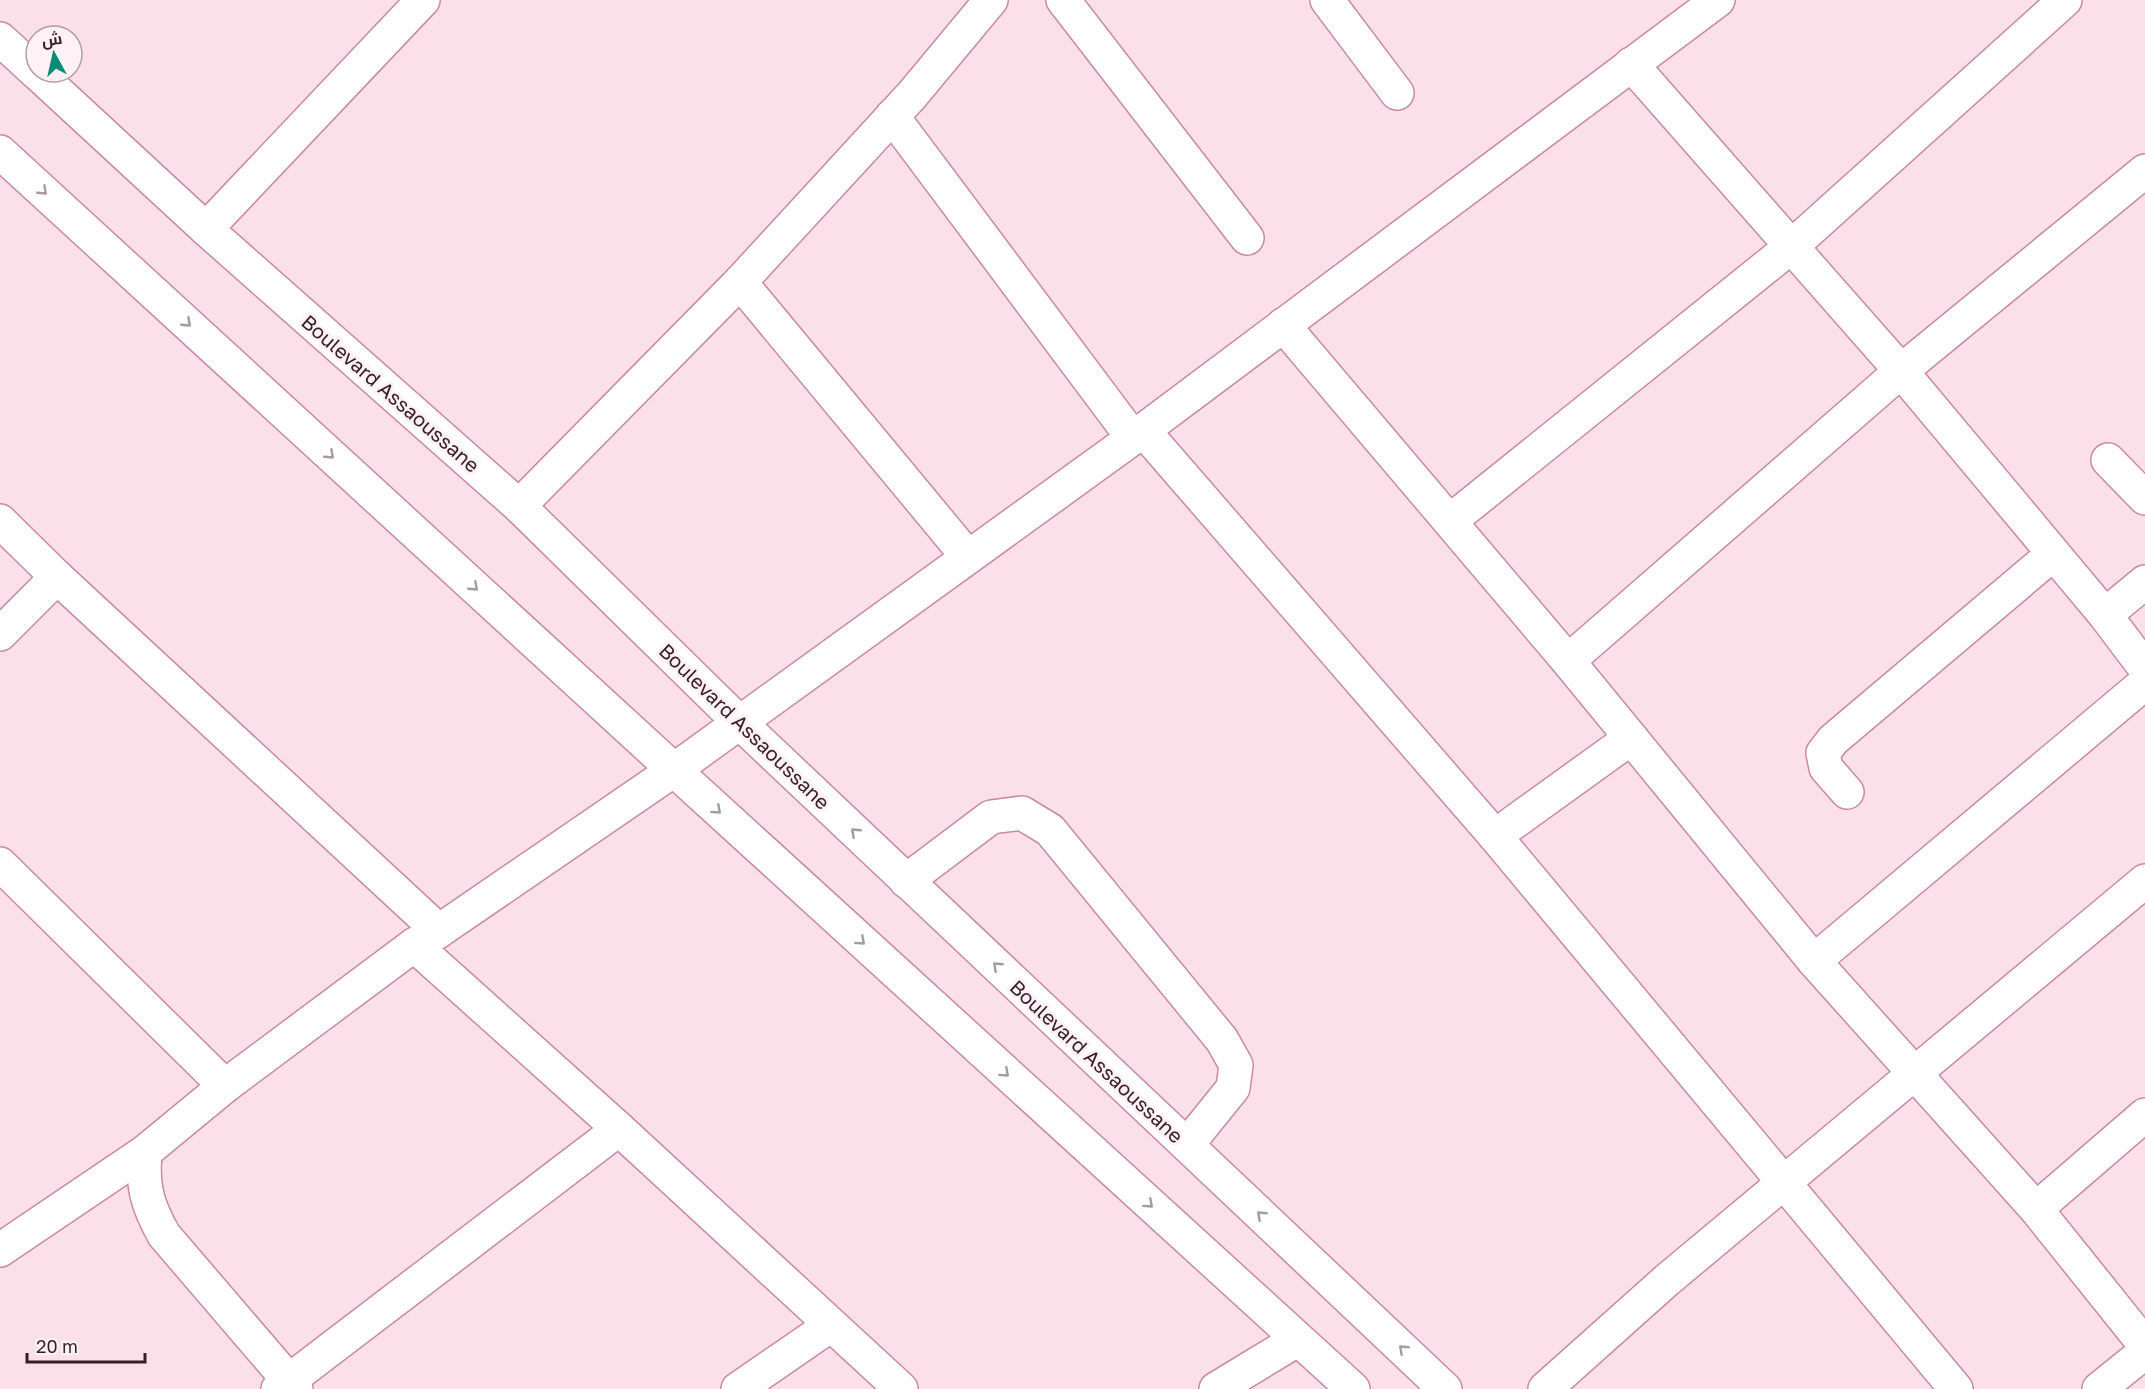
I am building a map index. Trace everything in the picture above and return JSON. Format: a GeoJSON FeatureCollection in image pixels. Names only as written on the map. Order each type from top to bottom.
{"type":"FeatureCollection","features":[{"type":"Feature","properties":{"kind":"street"},"geometry":{"type":"LineString","coordinates":[[206,230],[423,0]]}},
{"type":"Feature","properties":{"kind":"street"},"geometry":{"type":"LineString","coordinates":[[519,506],[740,282],[892,116],[990,0]]}},
{"type":"Feature","properties":{"kind":"street"},"geometry":{"type":"LineString","coordinates":[[1064,0],[1247,238]]}},
{"type":"Feature","properties":{"kind":"street"},"geometry":{"type":"LineString","coordinates":[[1327,0],[1397,93]]}},
{"type":"Feature","properties":{"kind":"street"},"geometry":{"type":"LineString","coordinates":[[0,1250],[145,1152],[225,1086],[427,938],[674,770],[1138,434],[1718,0]]}},
{"type":"Feature","properties":{"kind":"street"},"geometry":{"type":"LineString","coordinates":[[1450,521],[1792,246],[2065,0]]}},
{"type":"Feature","properties":{"kind":"street","name":"Boulevard Assaoussane"},"geometry":{"type":"LineString","coordinates":[[0,39],[24,61]]}},
{"type":"Feature","properties":{"kind":"street"},"geometry":{"type":"LineString","coordinates":[[1631,64],[1901,371],[2105,615],[2145,668]]}},
{"type":"Feature","properties":{"kind":"street","name":"Boulevard Assaoussane"},"geometry":{"type":"LineString","coordinates":[[49,84],[206,230],[519,506],[739,722],[1446,1389]]}},
{"type":"Feature","properties":{"kind":"street"},"geometry":{"type":"LineString","coordinates":[[892,116],[1138,434],[1495,836],[1956,1389]]}},
{"type":"Feature","properties":{"kind":"street"},"geometry":{"type":"LineString","coordinates":[[0,152],[1353,1389]]}},
{"type":"Feature","properties":{"kind":"street"},"geometry":{"type":"LineString","coordinates":[[1568,661],[1901,371],[2145,171]]}},
{"type":"Feature","properties":{"kind":"street"},"geometry":{"type":"LineString","coordinates":[[740,282],[968,557]]}},
{"type":"Feature","properties":{"kind":"street"},"geometry":{"type":"LineString","coordinates":[[1283,324],[1568,661],[1814,961],[2036,1209],[2145,1345]]}},
{"type":"Feature","properties":{"kind":"street"},"geometry":{"type":"LineString","coordinates":[[2108,459],[2145,498]]}},
{"type":"Feature","properties":{"kind":"street"},"geometry":{"type":"LineString","coordinates":[[0,521],[619,1129],[901,1389]]}},
{"type":"Feature","properties":{"kind":"street"},"geometry":{"type":"LineString","coordinates":[[1847,792],[1826,768],[1823,753],[1833,740],[2054,554]]}},
{"type":"Feature","properties":{"kind":"street"},"geometry":{"type":"LineString","coordinates":[[0,634],[57,577]]}},
{"type":"Feature","properties":{"kind":"street"},"geometry":{"type":"LineString","coordinates":[[2105,615],[2145,582]]}},
{"type":"Feature","properties":{"kind":"street"},"geometry":{"type":"LineString","coordinates":[[1814,961],[2145,683]]}},
{"type":"Feature","properties":{"kind":"street"},"geometry":{"type":"LineString","coordinates":[[1495,836],[1631,738]]}},
{"type":"Feature","properties":{"kind":"street"},"geometry":{"type":"LineString","coordinates":[[906,881],[991,817],[1022,813],[1050,830],[1222,1040],[1236,1065],[1233,1088],[1187,1144]]}},
{"type":"Feature","properties":{"kind":"street"},"geometry":{"type":"LineString","coordinates":[[0,864],[225,1086]]}},
{"type":"Feature","properties":{"kind":"street"},"geometry":{"type":"LineString","coordinates":[[1545,1389],[1667,1280],[2145,881]]}},
{"type":"Feature","properties":{"kind":"street"},"geometry":{"type":"LineString","coordinates":[[2036,1209],[2145,1115]]}},
{"type":"Feature","properties":{"kind":"street"},"geometry":{"type":"LineString","coordinates":[[145,1152],[143,1173],[146,1196],[153,1216],[164,1235],[287,1386],[619,1129]]}},
{"type":"Feature","properties":{"kind":"street"},"geometry":{"type":"LineString","coordinates":[[738,1389],[831,1325]]}},
{"type":"Feature","properties":{"kind":"street"},"geometry":{"type":"LineString","coordinates":[[1216,1389],[1297,1340]]}},
{"type":"Feature","properties":{"kind":"street"},"geometry":{"type":"LineString","coordinates":[[2099,1389],[2145,1352]]}}]}
